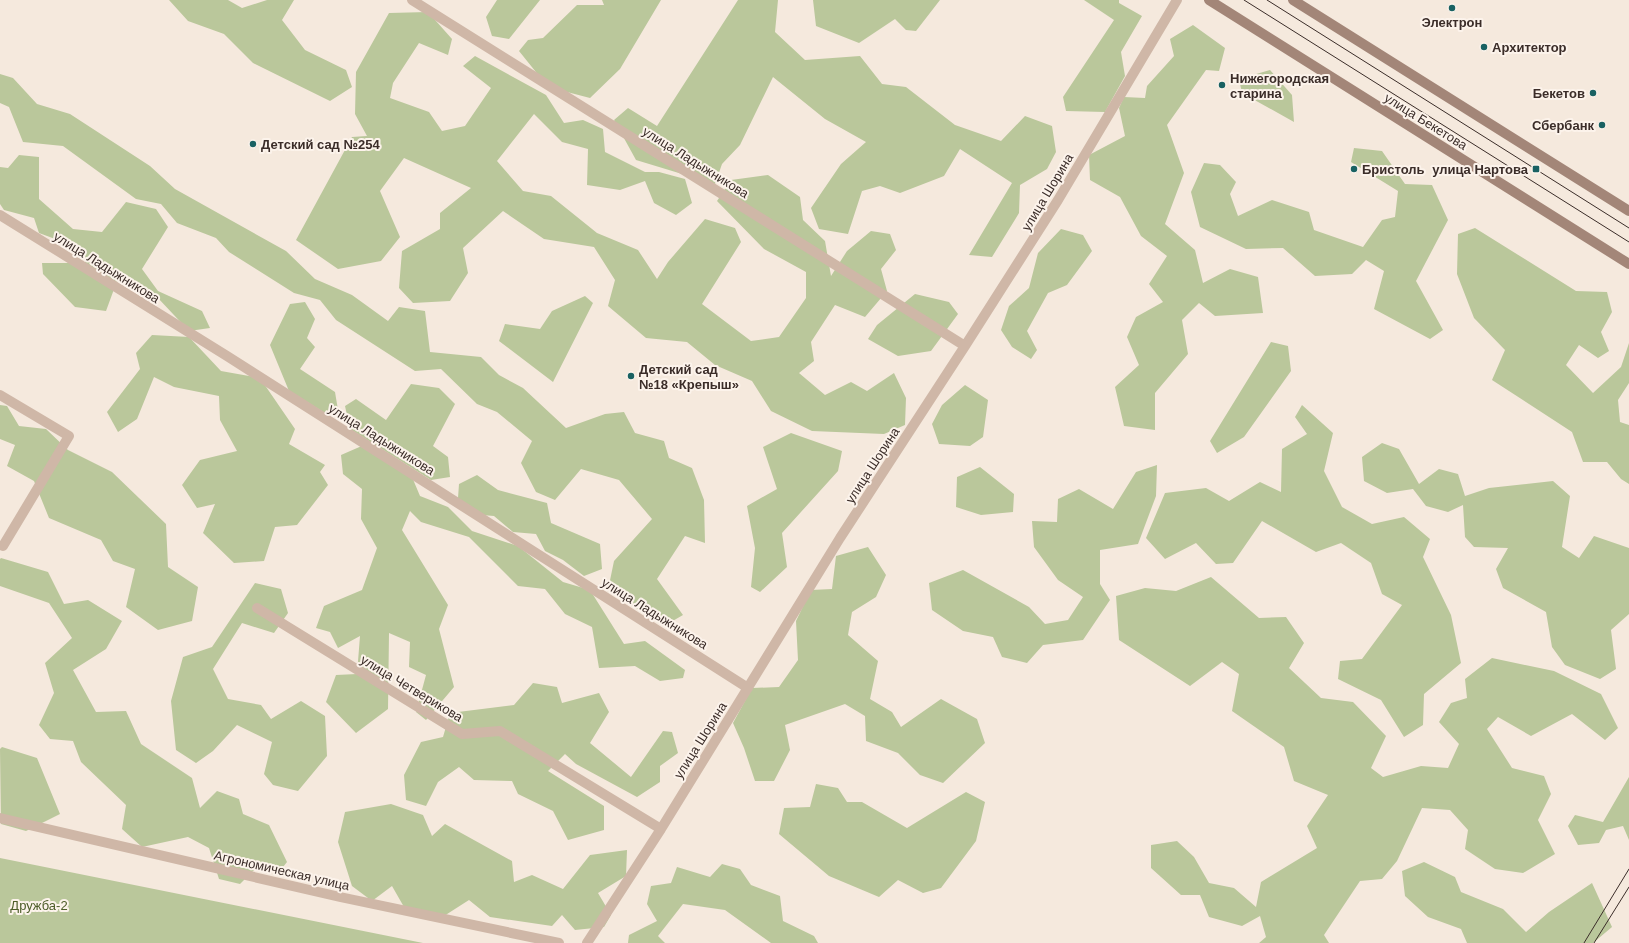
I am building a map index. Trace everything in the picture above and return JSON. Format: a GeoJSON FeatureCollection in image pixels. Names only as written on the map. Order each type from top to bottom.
{"type":"FeatureCollection","features":[{"type":"Feature","properties":{"kind":"main road","name":"улица Бекетова"},"geometry":{"type":"LineString","coordinates":[[1209,0],[1629,264]]}},
{"type":"Feature","properties":{"kind":"main road"},"geometry":{"type":"LineString","coordinates":[[1293,0],[1629,212]]}},
{"type":"Feature","properties":{"kind":"street","name":"улица Ладыжникова"},"geometry":{"type":"LineString","coordinates":[[412,0],[965,346]]}},
{"type":"Feature","properties":{"kind":"street","name":"улица Шорина"},"geometry":{"type":"LineString","coordinates":[[587,943],[662,828],[840,538],[1058,200],[1178,0]]}},
{"type":"Feature","properties":{"kind":"street","name":"улица Ладыжникова"},"geometry":{"type":"LineString","coordinates":[[0,215],[227,356],[748,688]]}},
{"type":"Feature","properties":{"kind":"street"},"geometry":{"type":"LineString","coordinates":[[0,395],[69,436],[3,546]]}},
{"type":"Feature","properties":{"kind":"street","name":"улица Четверикова"},"geometry":{"type":"LineString","coordinates":[[257,608],[462,734],[500,731],[662,828]]}},
{"type":"Feature","properties":{"kind":"street","name":"Агрономическая улица"},"geometry":{"type":"LineString","coordinates":[[0,818],[332,896],[559,943]]}},
{"type":"Feature","properties":{"kind":"green space"},"geometry":{"type":"Polygon","coordinates":[[[169,0],[228,0],[242,8],[267,0],[294,0],[282,20],[305,50],[346,70],[352,87],[330,101],[253,63],[224,34],[188,21],[169,0]]]}},
{"type":"Feature","properties":{"kind":"green space"},"geometry":{"type":"Polygon","coordinates":[[[497,0],[540,0],[509,39],[492,36],[486,17],[497,0]]]}},
{"type":"Feature","properties":{"kind":"green space"},"geometry":{"type":"Polygon","coordinates":[[[602,0],[661,0],[620,69],[590,98],[548,87],[519,51],[528,40],[543,38],[577,5],[604,5],[602,0]]]}},
{"type":"Feature","properties":{"kind":"green space"},"geometry":{"type":"Polygon","coordinates":[[[738,0],[778,0],[775,32],[805,60],[860,56],[882,84],[906,87],[955,125],[1001,141],[1025,116],[1052,126],[1056,152],[1047,169],[1020,185],[1019,213],[992,257],[969,255],[1012,183],[960,149],[944,176],[900,193],[880,186],[862,191],[848,234],[819,229],[811,208],[841,164],[866,142],[825,119],[773,77],[740,145],[722,164],[715,184],[636,160],[614,120],[628,108],[657,126],[738,0]]]}},
{"type":"Feature","properties":{"kind":"green space"},"geometry":{"type":"Polygon","coordinates":[[[813,0],[940,0],[916,31],[906,30],[895,19],[859,43],[816,26],[813,0]]]}},
{"type":"Feature","properties":{"kind":"green space"},"geometry":{"type":"Polygon","coordinates":[[[1084,0],[1119,0],[1119,3],[1142,16],[1121,52],[1125,76],[1105,112],[1066,111],[1063,97],[1114,20],[1084,0]]]}},
{"type":"Feature","properties":{"kind":"green space"},"geometry":{"type":"Polygon","coordinates":[[[428,12],[452,39],[448,55],[419,43],[393,83],[390,98],[429,112],[442,131],[465,126],[491,88],[463,66],[475,56],[546,95],[564,123],[583,120],[603,129],[605,152],[645,172],[659,172],[685,179],[692,203],[676,215],[654,203],[645,181],[620,190],[587,185],[588,149],[562,142],[534,114],[497,161],[523,191],[551,196],[597,233],[638,250],[657,279],[668,262],[705,219],[735,228],[741,242],[702,304],[751,341],[779,337],[806,298],[806,272],[764,249],[717,201],[731,180],[768,175],[800,197],[803,220],[825,241],[831,276],[847,251],[871,231],[890,234],[896,250],[881,269],[887,291],[865,317],[835,305],[811,342],[814,361],[799,373],[825,395],[851,382],[867,391],[894,373],[906,398],[905,425],[884,434],[812,431],[771,411],[752,381],[715,365],[687,342],[646,338],[608,306],[615,280],[594,247],[544,239],[503,211],[463,248],[468,273],[450,301],[413,303],[399,288],[402,251],[440,229],[440,213],[471,188],[404,158],[380,191],[400,237],[381,261],[338,269],[296,240],[352,137],[367,136],[355,114],[356,72],[389,13],[428,12]]]}},
{"type":"Feature","properties":{"kind":"green space"},"geometry":{"type":"Polygon","coordinates":[[[1193,25],[1225,48],[1219,71],[1206,70],[1167,125],[1184,173],[1165,224],[1195,250],[1203,283],[1230,269],[1258,277],[1263,313],[1215,316],[1199,303],[1182,320],[1188,354],[1155,393],[1155,430],[1124,426],[1115,387],[1139,365],[1127,337],[1136,317],[1163,302],[1149,284],[1167,256],[1141,236],[1120,197],[1090,180],[1089,155],[1125,136],[1119,108],[1124,97],[1145,98],[1147,86],[1174,56],[1170,39],[1193,25]]]}},
{"type":"Feature","properties":{"kind":"green space"},"geometry":{"type":"Polygon","coordinates":[[[1270,70],[1292,95],[1294,122],[1242,93],[1239,79],[1270,70]]]}},
{"type":"Feature","properties":{"kind":"green space"},"geometry":{"type":"Polygon","coordinates":[[[0,74],[13,78],[37,104],[70,114],[150,166],[175,189],[286,251],[315,279],[352,295],[388,321],[399,307],[425,311],[430,352],[481,357],[499,375],[523,388],[566,428],[605,414],[624,412],[635,433],[664,441],[669,458],[692,468],[704,500],[705,543],[685,536],[657,579],[683,615],[664,626],[608,590],[614,561],[652,519],[619,480],[581,469],[555,500],[536,492],[521,463],[532,441],[497,412],[477,404],[441,369],[415,371],[336,320],[320,300],[294,293],[229,252],[216,238],[177,223],[161,204],[136,199],[63,146],[23,142],[9,107],[0,103],[0,74]]]}},
{"type":"Feature","properties":{"kind":"green space"},"geometry":{"type":"Polygon","coordinates":[[[1354,148],[1382,151],[1405,184],[1432,185],[1448,220],[1416,281],[1443,330],[1430,339],[1374,309],[1384,271],[1366,260],[1352,274],[1315,276],[1283,248],[1246,249],[1200,227],[1191,192],[1204,163],[1220,165],[1236,182],[1230,194],[1238,216],[1272,200],[1309,212],[1314,230],[1363,247],[1382,220],[1395,217],[1398,191],[1351,162],[1354,148]]]}},
{"type":"Feature","properties":{"kind":"green space"},"geometry":{"type":"Polygon","coordinates":[[[19,155],[39,157],[39,199],[73,229],[102,232],[126,202],[156,209],[168,227],[142,269],[158,291],[202,311],[210,328],[189,331],[157,297],[117,281],[106,311],[75,307],[43,274],[42,263],[85,263],[85,250],[39,233],[34,218],[4,210],[0,204],[0,167],[8,168],[19,155]]]}},
{"type":"Feature","properties":{"kind":"green space"},"geometry":{"type":"Polygon","coordinates":[[[1475,228],[1576,291],[1607,292],[1612,312],[1601,332],[1609,351],[1598,358],[1579,345],[1566,365],[1593,393],[1621,367],[1629,343],[1629,383],[1618,400],[1620,422],[1629,425],[1629,484],[1621,479],[1607,462],[1583,462],[1572,432],[1492,380],[1505,350],[1474,318],[1457,274],[1458,234],[1475,228]]]}},
{"type":"Feature","properties":{"kind":"green space"},"geometry":{"type":"Polygon","coordinates":[[[1061,229],[1083,235],[1092,251],[1067,285],[1048,293],[1027,331],[1037,350],[1031,359],[1012,347],[1001,330],[1009,306],[1029,288],[1038,253],[1061,229]]]}},
{"type":"Feature","properties":{"kind":"green space"},"geometry":{"type":"Polygon","coordinates":[[[915,294],[949,302],[958,314],[931,351],[898,356],[868,339],[877,325],[915,294]]]}},
{"type":"Feature","properties":{"kind":"green space"},"geometry":{"type":"Polygon","coordinates":[[[585,296],[593,303],[553,382],[499,341],[505,324],[540,329],[552,311],[585,296]]]}},
{"type":"Feature","properties":{"kind":"green space"},"geometry":{"type":"Polygon","coordinates":[[[305,302],[315,319],[307,338],[315,347],[300,369],[335,392],[338,410],[325,413],[289,391],[270,345],[290,304],[305,302]]]}},
{"type":"Feature","properties":{"kind":"green space"},"geometry":{"type":"Polygon","coordinates":[[[152,335],[189,337],[221,371],[260,378],[295,429],[289,444],[325,465],[320,472],[328,485],[297,525],[275,527],[264,561],[234,563],[203,533],[215,504],[197,508],[182,485],[200,460],[237,451],[220,420],[219,396],[174,387],[154,377],[137,419],[118,432],[107,412],[140,369],[136,353],[152,335]]]}},
{"type":"Feature","properties":{"kind":"green space"},"geometry":{"type":"Polygon","coordinates":[[[1271,342],[1288,346],[1291,371],[1244,437],[1217,453],[1210,441],[1271,342]]]}},
{"type":"Feature","properties":{"kind":"green space"},"geometry":{"type":"Polygon","coordinates":[[[411,384],[439,388],[455,404],[433,446],[448,457],[450,477],[431,480],[350,429],[345,406],[356,399],[386,420],[411,384]]]}},
{"type":"Feature","properties":{"kind":"green space"},"geometry":{"type":"Polygon","coordinates":[[[965,385],[988,400],[983,437],[970,446],[939,444],[932,424],[942,405],[965,385]]]}},
{"type":"Feature","properties":{"kind":"green space"},"geometry":{"type":"Polygon","coordinates":[[[0,405],[7,406],[19,426],[46,429],[68,450],[112,472],[166,524],[168,567],[198,587],[192,621],[158,630],[126,607],[135,569],[113,561],[101,540],[49,518],[34,481],[7,466],[15,445],[0,439],[0,405]]]}},
{"type":"Feature","properties":{"kind":"green space"},"geometry":{"type":"Polygon","coordinates":[[[1302,405],[1333,433],[1324,471],[1342,507],[1372,524],[1404,517],[1430,539],[1423,557],[1451,615],[1461,663],[1424,694],[1423,725],[1404,737],[1381,700],[1338,679],[1340,661],[1362,659],[1402,605],[1382,594],[1371,563],[1341,543],[1316,552],[1262,521],[1233,563],[1216,564],[1196,543],[1165,559],[1146,538],[1165,493],[1206,488],[1229,501],[1260,482],[1281,492],[1282,449],[1307,434],[1295,417],[1302,405]]]}},
{"type":"Feature","properties":{"kind":"green space"},"geometry":{"type":"Polygon","coordinates":[[[791,433],[842,451],[838,471],[782,533],[787,567],[760,592],[751,587],[755,548],[747,506],[777,489],[763,447],[791,433]]]}},
{"type":"Feature","properties":{"kind":"green space"},"geometry":{"type":"Polygon","coordinates":[[[1382,443],[1399,449],[1419,484],[1439,469],[1458,474],[1465,496],[1489,488],[1553,481],[1570,496],[1562,547],[1579,558],[1594,536],[1629,548],[1629,614],[1611,630],[1616,669],[1600,679],[1565,665],[1552,647],[1546,612],[1503,588],[1496,569],[1508,548],[1474,547],[1465,537],[1463,505],[1448,512],[1426,506],[1413,489],[1387,493],[1364,481],[1362,457],[1382,443]]]}},
{"type":"Feature","properties":{"kind":"green space"},"geometry":{"type":"Polygon","coordinates":[[[364,445],[412,477],[420,496],[448,507],[472,531],[518,546],[563,582],[590,590],[624,644],[645,641],[685,670],[683,678],[660,681],[635,666],[599,668],[592,627],[565,614],[545,589],[518,586],[469,537],[421,522],[410,511],[402,530],[448,605],[439,629],[454,687],[426,720],[416,712],[426,675],[409,667],[410,642],[389,633],[388,709],[356,733],[326,702],[336,675],[357,674],[360,636],[338,648],[330,632],[316,628],[324,606],[362,590],[377,548],[361,519],[362,489],[343,474],[341,455],[364,445]]]}},
{"type":"Feature","properties":{"kind":"green space"},"geometry":{"type":"Polygon","coordinates":[[[1157,465],[1156,496],[1138,544],[1100,550],[1100,584],[1110,600],[1083,640],[1043,645],[1027,663],[1002,657],[993,637],[963,631],[932,610],[929,583],[963,570],[1029,607],[1045,624],[1068,620],[1083,597],[1058,580],[1034,547],[1032,521],[1057,522],[1058,499],[1079,489],[1113,509],[1136,472],[1157,465]]]}},
{"type":"Feature","properties":{"kind":"green space"},"geometry":{"type":"Polygon","coordinates":[[[980,467],[1014,494],[1013,512],[981,515],[956,507],[957,477],[980,467]]]}},
{"type":"Feature","properties":{"kind":"green space"},"geometry":{"type":"Polygon","coordinates":[[[477,475],[498,490],[547,503],[551,523],[600,544],[602,569],[584,576],[563,560],[545,551],[536,534],[513,532],[494,516],[470,514],[458,498],[459,484],[477,475]]]}},
{"type":"Feature","properties":{"kind":"green space"},"geometry":{"type":"Polygon","coordinates":[[[868,547],[886,575],[876,597],[852,612],[848,635],[878,661],[870,699],[892,712],[901,727],[941,699],[977,719],[985,743],[943,783],[920,775],[898,753],[866,741],[865,716],[845,704],[785,725],[790,750],[774,781],[755,781],[744,748],[733,723],[752,688],[779,687],[798,660],[796,621],[811,590],[832,589],[836,556],[868,547]]]}},
{"type":"Feature","properties":{"kind":"green space"},"geometry":{"type":"Polygon","coordinates":[[[1,558],[48,572],[64,604],[88,600],[122,621],[106,649],[73,670],[96,712],[126,711],[141,744],[192,778],[200,808],[217,791],[239,799],[243,814],[269,825],[287,862],[279,872],[258,866],[240,884],[219,879],[209,848],[188,837],[142,847],[122,829],[126,805],[81,762],[73,741],[50,739],[39,725],[54,693],[45,663],[72,638],[49,603],[0,586],[1,558]]]}},
{"type":"Feature","properties":{"kind":"green space"},"geometry":{"type":"Polygon","coordinates":[[[1211,577],[1259,618],[1286,617],[1304,643],[1289,668],[1321,698],[1353,702],[1386,736],[1371,768],[1383,777],[1421,766],[1448,768],[1459,744],[1439,722],[1451,703],[1467,698],[1465,679],[1492,658],[1554,671],[1601,694],[1618,728],[1605,740],[1572,714],[1531,736],[1498,717],[1487,729],[1512,768],[1544,776],[1551,794],[1538,820],[1555,854],[1523,873],[1495,869],[1465,849],[1468,830],[1450,810],[1422,808],[1397,861],[1382,879],[1360,881],[1324,935],[1329,943],[1259,943],[1266,937],[1260,916],[1242,926],[1209,917],[1200,895],[1181,895],[1151,868],[1151,845],[1177,841],[1194,857],[1209,883],[1234,888],[1256,907],[1261,882],[1317,848],[1307,826],[1328,795],[1294,781],[1284,747],[1232,711],[1239,674],[1222,662],[1190,686],[1119,640],[1116,596],[1145,588],[1176,591],[1211,577]]]}},
{"type":"Feature","properties":{"kind":"green space"},"geometry":{"type":"Polygon","coordinates":[[[255,583],[281,589],[288,613],[274,633],[242,623],[213,669],[228,699],[261,705],[271,719],[301,701],[325,716],[327,756],[298,791],[273,785],[264,774],[272,742],[237,725],[213,751],[196,763],[176,750],[171,701],[183,657],[212,647],[255,583]]]}},
{"type":"Feature","properties":{"kind":"green space"},"geometry":{"type":"Polygon","coordinates":[[[533,683],[557,687],[562,703],[599,693],[609,712],[590,743],[631,777],[663,731],[672,732],[678,753],[660,766],[660,782],[637,797],[576,764],[565,754],[548,771],[604,806],[604,830],[568,840],[553,811],[518,794],[512,781],[474,780],[459,767],[438,782],[426,806],[406,800],[404,775],[421,742],[443,737],[450,713],[514,705],[533,683]]]}},
{"type":"Feature","properties":{"kind":"green space"},"geometry":{"type":"Polygon","coordinates":[[[2,747],[37,758],[60,814],[26,831],[1,824],[0,749],[2,747]]]}},
{"type":"Feature","properties":{"kind":"green space"},"geometry":{"type":"Polygon","coordinates":[[[1629,777],[1629,840],[1623,826],[1606,830],[1599,843],[1578,845],[1568,826],[1575,815],[1603,822],[1629,777]]]}},
{"type":"Feature","properties":{"kind":"green space"},"geometry":{"type":"Polygon","coordinates":[[[816,784],[838,788],[847,802],[862,802],[907,828],[966,792],[985,802],[976,841],[941,888],[923,893],[898,880],[879,897],[829,876],[779,834],[784,808],[810,807],[816,784]]]}},
{"type":"Feature","properties":{"kind":"green space"},"geometry":{"type":"Polygon","coordinates":[[[391,804],[423,815],[432,836],[445,824],[512,861],[514,882],[532,875],[563,889],[590,855],[627,850],[626,876],[598,893],[611,915],[604,927],[575,930],[562,915],[552,926],[490,917],[469,900],[444,916],[404,907],[392,886],[372,901],[352,886],[338,842],[345,812],[391,804]]]}},
{"type":"Feature","properties":{"kind":"green space","name":"Дружба-2"},"geometry":{"type":"Polygon","coordinates":[[[0,858],[423,943],[0,943],[0,858]]]}},
{"type":"Feature","properties":{"kind":"green space"},"geometry":{"type":"Polygon","coordinates":[[[1424,862],[1455,877],[1461,892],[1503,909],[1526,932],[1549,912],[1592,883],[1612,927],[1593,943],[1467,943],[1461,929],[1428,917],[1405,896],[1402,871],[1424,862]]]}},
{"type":"Feature","properties":{"kind":"green space"},"geometry":{"type":"Polygon","coordinates":[[[722,864],[740,869],[751,885],[780,896],[783,921],[814,936],[818,943],[771,943],[725,910],[683,904],[658,936],[665,943],[628,943],[629,935],[657,921],[647,904],[651,886],[671,883],[677,867],[710,877],[722,864]]]}},
{"type":"Feature","properties":{"kind":"tram line"},"geometry":{"type":"LineString","coordinates":[[1244,0],[1629,242]]}},
{"type":"Feature","properties":{"kind":"tram line"},"geometry":{"type":"LineString","coordinates":[[1267,0],[1629,228]]}},
{"type":"Feature","properties":{"kind":"tram line"},"geometry":{"type":"LineString","coordinates":[[1584,943],[1629,869]]}},
{"type":"Feature","properties":{"kind":"tram line"},"geometry":{"type":"LineString","coordinates":[[1594,943],[1629,887]]}},
{"type":"Feature","properties":{"kind":"place","name":"Электрон"},"geometry":{"type":"Point","coordinates":[1452,8]}},
{"type":"Feature","properties":{"kind":"place","name":"Архитектор"},"geometry":{"type":"Point","coordinates":[1484,47]}},
{"type":"Feature","properties":{"kind":"place","name":"Нижегородская старина"},"geometry":{"type":"Point","coordinates":[1222,85]}},
{"type":"Feature","properties":{"kind":"place","name":"Бекетов"},"geometry":{"type":"Point","coordinates":[1593,93]}},
{"type":"Feature","properties":{"kind":"place","name":"Сбербанк"},"geometry":{"type":"Point","coordinates":[1602,125]}},
{"type":"Feature","properties":{"kind":"place","name":"Детский сад №254"},"geometry":{"type":"Point","coordinates":[253,144]}},
{"type":"Feature","properties":{"kind":"place","name":"Бристоль"},"geometry":{"type":"Point","coordinates":[1354,169]}},
{"type":"Feature","properties":{"kind":"place","name":"улица Нартова"},"geometry":{"type":"Point","coordinates":[1536,169]}},
{"type":"Feature","properties":{"kind":"place","name":"Детский сад №18 «Крепыш»"},"geometry":{"type":"Point","coordinates":[631,376]}}]}
